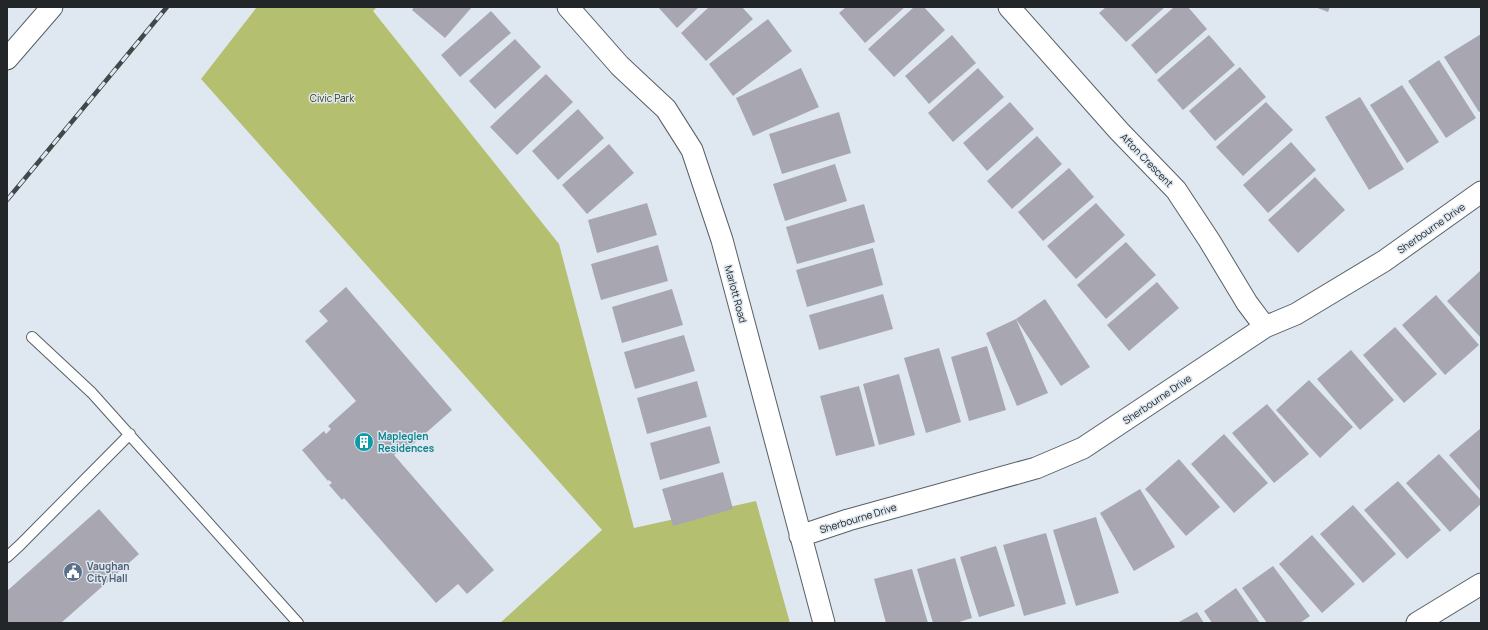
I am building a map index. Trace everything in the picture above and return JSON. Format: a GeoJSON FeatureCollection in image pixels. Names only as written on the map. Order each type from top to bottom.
{"type":"FeatureCollection","features":[{"type":"Feature","properties":{"kind":"street"},"geometry":{"type":"LineString","coordinates":[[7,59],[52,7]]}},
{"type":"Feature","properties":{"kind":"street","name":"Marlott Road"},"geometry":{"type":"LineString","coordinates":[[568,7],[620,66],[666,109],[692,150],[722,240],[824,623]]}},
{"type":"Feature","properties":{"kind":"street","name":"Afton Crescent"},"geometry":{"type":"LineString","coordinates":[[1009,7],[1119,131],[1176,190],[1221,259],[1247,303],[1265,327]]}},
{"type":"Feature","properties":{"kind":"street","name":"Sherbourne Drive"},"geometry":{"type":"LineString","coordinates":[[800,536],[848,520],[1036,468],[1083,448],[1265,327],[1296,314],[1384,261],[1481,192]]}},
{"type":"Feature","properties":{"kind":"street"},"geometry":{"type":"LineString","coordinates":[[1417,623],[1481,584]]}},
{"type":"Feature","properties":{"kind":"lane"},"geometry":{"type":"LineString","coordinates":[[32,337],[92,393],[298,623]]}},
{"type":"Feature","properties":{"kind":"lane"},"geometry":{"type":"LineString","coordinates":[[7,557],[130,434]]}},
{"type":"Feature","properties":{"kind":"green space","name":"Civic Park"},"geometry":{"type":"Polygon","coordinates":[[[257,7],[377,7],[373,11],[559,244],[634,528],[756,501],[790,623],[500,623],[602,530],[201,79],[257,7]]]}},
{"type":"Feature","properties":{"kind":"building"},"geometry":{"type":"Polygon","coordinates":[[[414,7],[472,7],[445,38],[412,10],[414,7]]]}},
{"type":"Feature","properties":{"kind":"building"},"geometry":{"type":"Polygon","coordinates":[[[658,7],[699,7],[677,28],[658,7]]]}},
{"type":"Feature","properties":{"kind":"building"},"geometry":{"type":"Polygon","coordinates":[[[709,7],[742,7],[753,19],[706,61],[681,33],[709,7]]]}},
{"type":"Feature","properties":{"kind":"building"},"geometry":{"type":"Polygon","coordinates":[[[846,7],[905,7],[865,43],[839,13],[846,7]]]}},
{"type":"Feature","properties":{"kind":"building"},"geometry":{"type":"Polygon","coordinates":[[[914,7],[924,7],[945,30],[894,77],[868,49],[914,7]]]}},
{"type":"Feature","properties":{"kind":"building"},"geometry":{"type":"Polygon","coordinates":[[[1106,7],[1165,7],[1126,42],[1099,13],[1106,7]]]}},
{"type":"Feature","properties":{"kind":"building"},"geometry":{"type":"Polygon","coordinates":[[[1174,7],[1188,7],[1207,29],[1156,74],[1131,45],[1174,7]]]}},
{"type":"Feature","properties":{"kind":"building"},"geometry":{"type":"Polygon","coordinates":[[[1315,7],[1330,7],[1328,12],[1315,7]]]}},
{"type":"Feature","properties":{"kind":"building"},"geometry":{"type":"Polygon","coordinates":[[[491,11],[511,33],[460,77],[441,55],[491,11]]]}},
{"type":"Feature","properties":{"kind":"building"},"geometry":{"type":"Polygon","coordinates":[[[768,19],[792,51],[733,96],[709,64],[768,19]]]}},
{"type":"Feature","properties":{"kind":"building"},"geometry":{"type":"Polygon","coordinates":[[[1481,34],[1481,111],[1479,112],[1444,57],[1481,34]]]}},
{"type":"Feature","properties":{"kind":"building"},"geometry":{"type":"Polygon","coordinates":[[[952,35],[976,63],[929,104],[905,76],[952,35]]]}},
{"type":"Feature","properties":{"kind":"building"},"geometry":{"type":"Polygon","coordinates":[[[1209,35],[1235,65],[1183,110],[1157,80],[1209,35]]]}},
{"type":"Feature","properties":{"kind":"building"},"geometry":{"type":"Polygon","coordinates":[[[515,39],[541,67],[495,109],[469,81],[515,39]]]}},
{"type":"Feature","properties":{"kind":"building"},"geometry":{"type":"Polygon","coordinates":[[[1439,60],[1476,118],[1446,138],[1408,81],[1439,60]]]}},
{"type":"Feature","properties":{"kind":"building"},"geometry":{"type":"Polygon","coordinates":[[[1240,67],[1266,97],[1215,141],[1189,111],[1240,67]]]}},
{"type":"Feature","properties":{"kind":"building"},"geometry":{"type":"Polygon","coordinates":[[[801,68],[819,107],[753,136],[736,98],[801,68]]]}},
{"type":"Feature","properties":{"kind":"building"},"geometry":{"type":"Polygon","coordinates":[[[978,68],[1004,97],[953,142],[928,113],[978,68]]]}},
{"type":"Feature","properties":{"kind":"building"},"geometry":{"type":"Polygon","coordinates":[[[546,74],[573,102],[517,155],[490,127],[546,74]]]}},
{"type":"Feature","properties":{"kind":"building"},"geometry":{"type":"Polygon","coordinates":[[[1402,85],[1439,142],[1407,163],[1370,105],[1402,85]]]}},
{"type":"Feature","properties":{"kind":"building"},"geometry":{"type":"Polygon","coordinates":[[[1360,97],[1404,169],[1369,190],[1325,117],[1360,97]]]}},
{"type":"Feature","properties":{"kind":"building"},"geometry":{"type":"Polygon","coordinates":[[[1010,102],[1034,129],[987,171],[963,143],[1010,102]]]}},
{"type":"Feature","properties":{"kind":"building"},"geometry":{"type":"Polygon","coordinates":[[[1266,102],[1293,130],[1243,176],[1216,147],[1266,102]]]}},
{"type":"Feature","properties":{"kind":"building"},"geometry":{"type":"Polygon","coordinates":[[[578,109],[604,138],[558,180],[532,151],[578,109]]]}},
{"type":"Feature","properties":{"kind":"building"},"geometry":{"type":"Polygon","coordinates":[[[839,112],[851,153],[782,174],[769,134],[839,112]]]}},
{"type":"Feature","properties":{"kind":"building"},"geometry":{"type":"Polygon","coordinates":[[[1037,136],[1062,164],[1012,209],[987,181],[1037,136]]]}},
{"type":"Feature","properties":{"kind":"building"},"geometry":{"type":"Polygon","coordinates":[[[1291,142],[1316,170],[1268,213],[1243,185],[1291,142]]]}},
{"type":"Feature","properties":{"kind":"building"},"geometry":{"type":"Polygon","coordinates":[[[609,144],[634,173],[587,214],[562,185],[609,144]]]}},
{"type":"Feature","properties":{"kind":"building"},"geometry":{"type":"Polygon","coordinates":[[[835,164],[847,201],[785,221],[773,184],[835,164]]]}},
{"type":"Feature","properties":{"kind":"building"},"geometry":{"type":"Polygon","coordinates":[[[1069,168],[1094,197],[1043,241],[1018,212],[1069,168]]]}},
{"type":"Feature","properties":{"kind":"building"},"geometry":{"type":"Polygon","coordinates":[[[1315,177],[1345,210],[1298,253],[1268,220],[1315,177]]]}},
{"type":"Feature","properties":{"kind":"building"},"geometry":{"type":"Polygon","coordinates":[[[647,203],[657,235],[597,253],[588,220],[647,203]]]}},
{"type":"Feature","properties":{"kind":"building"},"geometry":{"type":"Polygon","coordinates":[[[1096,203],[1125,235],[1076,279],[1047,246],[1096,203]]]}},
{"type":"Feature","properties":{"kind":"building"},"geometry":{"type":"Polygon","coordinates":[[[864,204],[875,242],[797,264],[786,227],[864,204]]]}},
{"type":"Feature","properties":{"kind":"building"},"geometry":{"type":"Polygon","coordinates":[[[1126,242],[1156,275],[1106,319],[1077,285],[1126,242]]]}},
{"type":"Feature","properties":{"kind":"building"},"geometry":{"type":"Polygon","coordinates":[[[658,245],[668,281],[601,300],[591,264],[658,245]]]}},
{"type":"Feature","properties":{"kind":"building"},"geometry":{"type":"Polygon","coordinates":[[[873,248],[883,285],[807,307],[796,270],[873,248]]]}},
{"type":"Feature","properties":{"kind":"building"},"geometry":{"type":"Polygon","coordinates":[[[1480,271],[1481,272],[1481,338],[1447,301],[1480,271]]]}},
{"type":"Feature","properties":{"kind":"building"},"geometry":{"type":"Polygon","coordinates":[[[1157,282],[1179,308],[1129,351],[1107,325],[1157,282]]]}},
{"type":"Feature","properties":{"kind":"building","name":"Mapleglen Residences"},"geometry":{"type":"Polygon","coordinates":[[[346,287],[452,410],[403,453],[400,450],[394,455],[494,570],[467,594],[458,584],[436,603],[344,498],[342,500],[329,485],[332,483],[329,480],[328,481],[302,450],[324,431],[326,434],[331,429],[328,426],[356,401],[305,341],[328,321],[319,311],[346,287]]]}},
{"type":"Feature","properties":{"kind":"building"},"geometry":{"type":"Polygon","coordinates":[[[672,289],[683,325],[622,343],[612,307],[672,289]]]}},
{"type":"Feature","properties":{"kind":"building"},"geometry":{"type":"Polygon","coordinates":[[[883,294],[893,329],[819,350],[809,315],[883,294]]]}},
{"type":"Feature","properties":{"kind":"building"},"geometry":{"type":"Polygon","coordinates":[[[1436,295],[1479,345],[1445,375],[1402,325],[1436,295]]]}},
{"type":"Feature","properties":{"kind":"building"},"geometry":{"type":"Polygon","coordinates":[[[1045,299],[1090,367],[1061,386],[1016,319],[1045,299]]]}},
{"type":"Feature","properties":{"kind":"building"},"geometry":{"type":"Polygon","coordinates":[[[1016,319],[1048,393],[1017,406],[986,333],[1016,319]]]}},
{"type":"Feature","properties":{"kind":"building"},"geometry":{"type":"Polygon","coordinates":[[[1395,327],[1437,374],[1404,403],[1363,355],[1395,327]]]}},
{"type":"Feature","properties":{"kind":"building"},"geometry":{"type":"Polygon","coordinates":[[[684,335],[695,371],[635,389],[624,352],[684,335]]]}},
{"type":"Feature","properties":{"kind":"building"},"geometry":{"type":"Polygon","coordinates":[[[987,346],[1006,410],[969,421],[951,357],[987,346]]]}},
{"type":"Feature","properties":{"kind":"building"},"geometry":{"type":"Polygon","coordinates":[[[939,348],[961,422],[926,433],[904,358],[939,348]]]}},
{"type":"Feature","properties":{"kind":"building"},"geometry":{"type":"Polygon","coordinates":[[[1351,350],[1394,400],[1360,430],[1317,379],[1351,350]]]}},
{"type":"Feature","properties":{"kind":"building"},"geometry":{"type":"Polygon","coordinates":[[[899,374],[915,435],[879,445],[863,384],[899,374]]]}},
{"type":"Feature","properties":{"kind":"building"},"geometry":{"type":"Polygon","coordinates":[[[1309,380],[1353,427],[1320,458],[1276,410],[1309,380]]]}},
{"type":"Feature","properties":{"kind":"building"},"geometry":{"type":"Polygon","coordinates":[[[697,381],[707,417],[647,434],[637,398],[697,381]]]}},
{"type":"Feature","properties":{"kind":"building"},"geometry":{"type":"Polygon","coordinates":[[[859,386],[875,446],[836,456],[820,396],[859,386]]]}},
{"type":"Feature","properties":{"kind":"building"},"geometry":{"type":"Polygon","coordinates":[[[1267,404],[1309,454],[1274,483],[1232,433],[1267,404]]]}},
{"type":"Feature","properties":{"kind":"building"},"geometry":{"type":"Polygon","coordinates":[[[710,426],[720,463],[660,480],[650,443],[710,426]]]}},
{"type":"Feature","properties":{"kind":"building"},"geometry":{"type":"Polygon","coordinates":[[[1481,428],[1481,492],[1449,455],[1481,428]]]}},
{"type":"Feature","properties":{"kind":"building"},"geometry":{"type":"Polygon","coordinates":[[[1224,434],[1268,483],[1234,513],[1191,464],[1224,434]]]}},
{"type":"Feature","properties":{"kind":"building"},"geometry":{"type":"Polygon","coordinates":[[[1439,454],[1481,500],[1481,504],[1450,532],[1406,483],[1439,454]]]}},
{"type":"Feature","properties":{"kind":"building"},"geometry":{"type":"Polygon","coordinates":[[[1179,459],[1220,507],[1186,536],[1145,489],[1179,459]]]}},
{"type":"Feature","properties":{"kind":"building"},"geometry":{"type":"Polygon","coordinates":[[[723,472],[733,509],[673,526],[662,489],[723,472]]]}},
{"type":"Feature","properties":{"kind":"building"},"geometry":{"type":"Polygon","coordinates":[[[1398,481],[1441,530],[1407,559],[1364,510],[1398,481]]]}},
{"type":"Feature","properties":{"kind":"building"},"geometry":{"type":"Polygon","coordinates":[[[1140,489],[1175,547],[1134,571],[1100,513],[1140,489]]]}},
{"type":"Feature","properties":{"kind":"building"},"geometry":{"type":"Polygon","coordinates":[[[1353,505],[1396,554],[1363,583],[1320,534],[1353,505]]]}},
{"type":"Feature","properties":{"kind":"building","name":"Vaughan City Hall"},"geometry":{"type":"Polygon","coordinates":[[[99,509],[139,554],[61,623],[7,623],[7,591],[99,509]]]}},
{"type":"Feature","properties":{"kind":"building"},"geometry":{"type":"Polygon","coordinates":[[[1096,517],[1119,593],[1076,606],[1053,530],[1096,517]]]}},
{"type":"Feature","properties":{"kind":"building"},"geometry":{"type":"Polygon","coordinates":[[[1046,533],[1066,604],[1024,616],[1003,545],[1046,533]]]}},
{"type":"Feature","properties":{"kind":"building"},"geometry":{"type":"Polygon","coordinates":[[[1312,535],[1355,584],[1322,613],[1279,564],[1312,535]]]}},
{"type":"Feature","properties":{"kind":"building"},"geometry":{"type":"Polygon","coordinates":[[[996,546],[1015,606],[979,617],[960,557],[996,546]]]}},
{"type":"Feature","properties":{"kind":"building"},"geometry":{"type":"Polygon","coordinates":[[[955,558],[972,618],[956,623],[933,623],[917,569],[955,558]]]}},
{"type":"Feature","properties":{"kind":"building"},"geometry":{"type":"Polygon","coordinates":[[[1273,566],[1310,616],[1300,623],[1267,623],[1242,588],[1273,566]]]}},
{"type":"Feature","properties":{"kind":"building"},"geometry":{"type":"Polygon","coordinates":[[[912,569],[928,623],[886,623],[874,579],[912,569]]]}},
{"type":"Feature","properties":{"kind":"building"},"geometry":{"type":"Polygon","coordinates":[[[1236,588],[1260,623],[1212,623],[1204,611],[1236,588]]]}},
{"type":"Feature","properties":{"kind":"building"},"geometry":{"type":"Polygon","coordinates":[[[1197,612],[1204,623],[1177,623],[1197,612]]]}},
{"type":"Feature","properties":{"kind":"railway"},"geometry":{"type":"LineString","coordinates":[[7,200],[167,7]]}},
{"type":"Feature","properties":{"kind":"place","name":"Mapleglen Residences"},"geometry":{"type":"Point","coordinates":[364,442]}},
{"type":"Feature","properties":{"kind":"place","name":"Vaughan City Hall"},"geometry":{"type":"Point","coordinates":[73,572]}}]}
